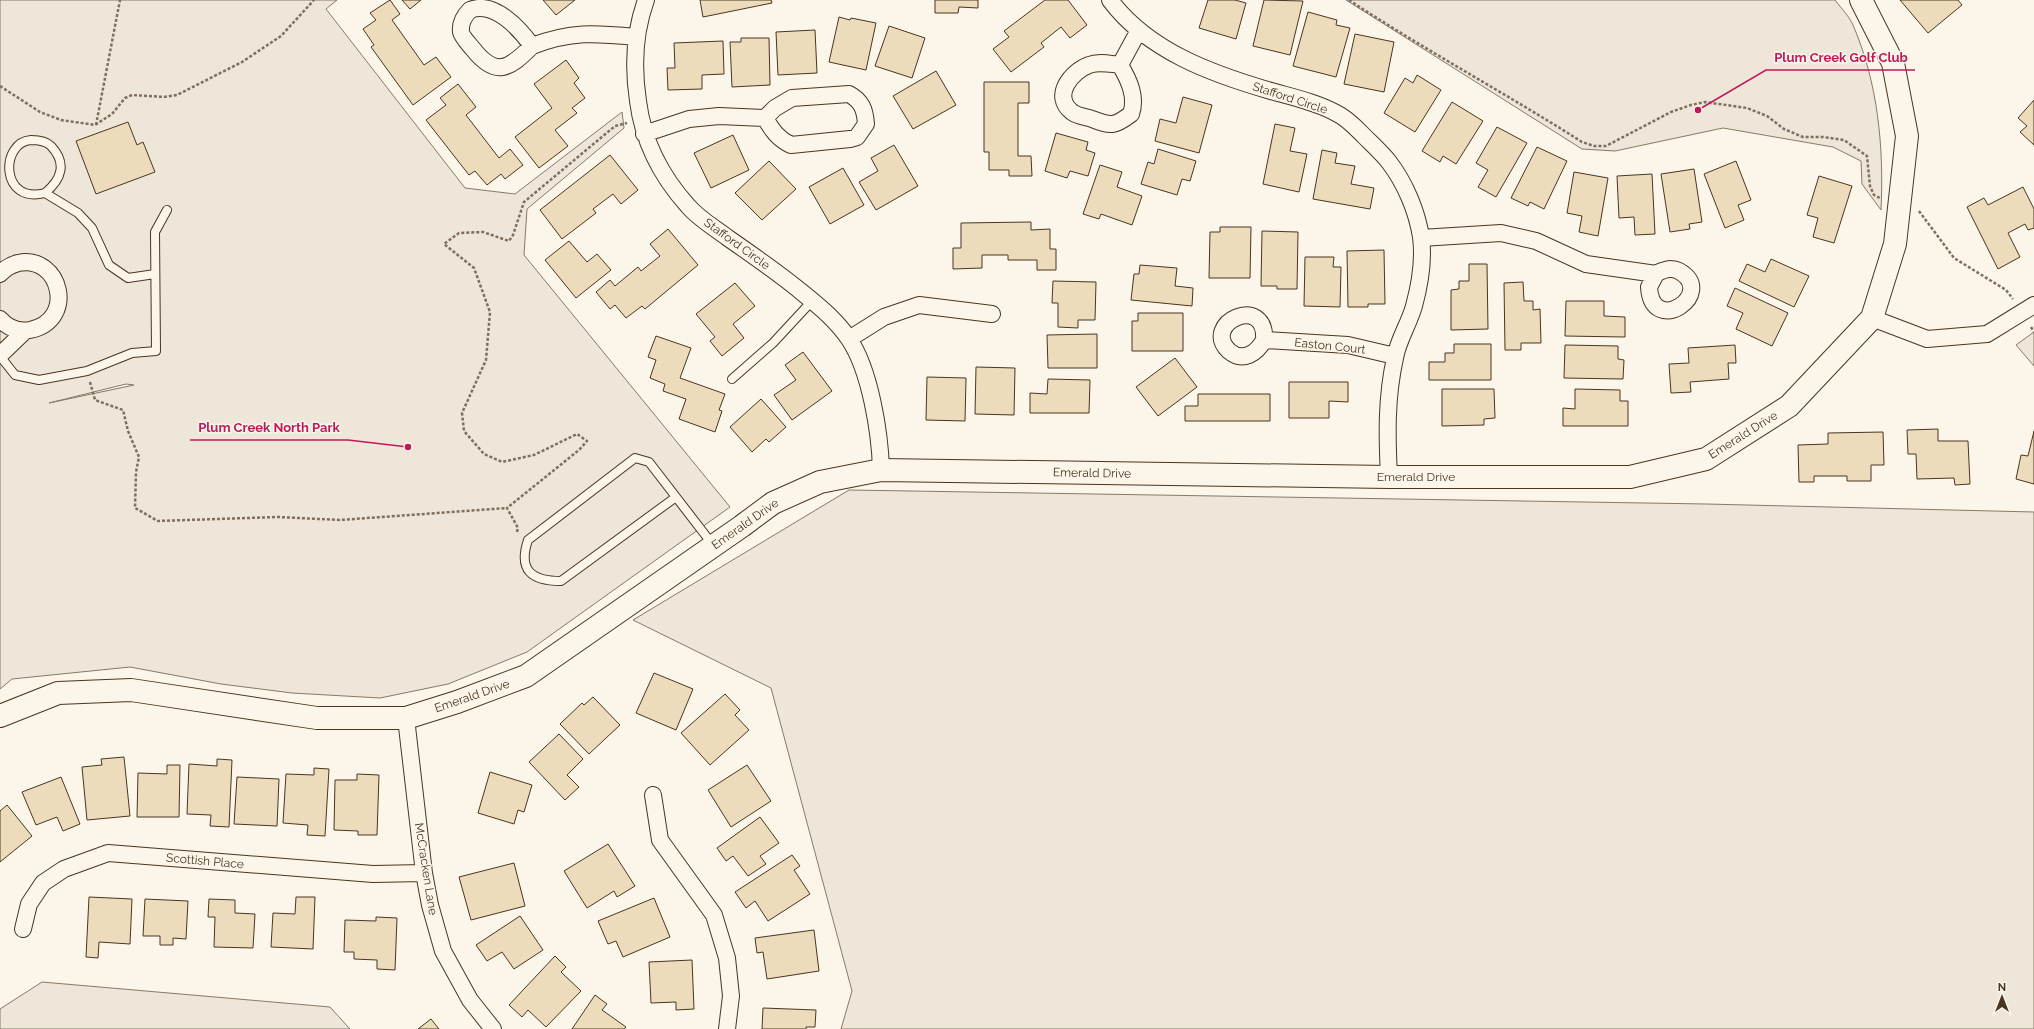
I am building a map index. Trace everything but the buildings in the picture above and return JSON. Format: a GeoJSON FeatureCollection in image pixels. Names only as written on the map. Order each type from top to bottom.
{"type":"FeatureCollection","features":[{"type":"Feature","properties":{"kind":"street","name":"Stafford Circle"},"geometry":{"type":"LineString","coordinates":[[646,0],[636,37],[634,79],[642,127],[657,163],[688,207],[707,223],[812,301],[825,312],[849,339],[868,384],[881,443],[881,470]]}},
{"type":"Feature","properties":{"kind":"street","name":"Stafford Circle"},"geometry":{"type":"LineString","coordinates":[[1110,0],[1139,30],[1184,59],[1225,78],[1312,103],[1337,113],[1352,125],[1389,162],[1414,206],[1421,238],[1422,271],[1414,306],[1395,356],[1389,393],[1387,428],[1389,477]]}},
{"type":"Feature","properties":{"kind":"street","name":"Emerald Drive"},"geometry":{"type":"LineString","coordinates":[[0,716],[58,693],[131,690],[317,718],[406,718],[457,702],[526,676],[773,503],[820,482],[881,470],[1389,477],[1630,477],[1706,459],[1789,406],[1872,318],[1895,244],[1907,136],[1893,63],[1861,0]]}},
{"type":"Feature","properties":{"kind":"street"},"geometry":{"type":"LineString","coordinates":[[532,46],[507,13],[496,5],[491,3],[480,4],[471,8],[464,16],[461,25],[461,34],[486,64],[496,67],[506,66],[521,57],[532,46],[551,38],[577,34],[604,34],[636,37]]}},
{"type":"Feature","properties":{"kind":"street"},"geometry":{"type":"LineString","coordinates":[[1120,65],[1139,30]]}},
{"type":"Feature","properties":{"kind":"street"},"geometry":{"type":"LineString","coordinates":[[1103,63],[1120,65],[1128,77],[1134,98],[1131,114],[1115,125],[1106,124],[1072,112],[1064,99],[1064,89],[1069,79],[1079,70],[1091,64],[1103,63]]}},
{"type":"Feature","properties":{"kind":"street"},"geometry":{"type":"LineString","coordinates":[[642,127],[689,119],[719,116],[765,118],[775,108],[792,98],[849,94],[857,98],[863,105],[866,124],[857,137],[850,139],[792,145],[782,141],[772,130],[765,118]]}},
{"type":"Feature","properties":{"kind":"street"},"geometry":{"type":"LineString","coordinates":[[1421,238],[1501,233],[1536,241],[1586,264],[1656,274]]}},
{"type":"Feature","properties":{"kind":"street"},"geometry":{"type":"LineString","coordinates":[[0,274],[11,265],[23,262],[35,264],[50,273],[56,283],[59,301],[56,312],[49,322],[38,328],[24,331],[13,329],[0,319]]}},
{"type":"Feature","properties":{"kind":"street"},"geometry":{"type":"LineString","coordinates":[[849,339],[884,317],[919,305],[992,314]]}},
{"type":"Feature","properties":{"kind":"street"},"geometry":{"type":"LineString","coordinates":[[1872,318],[1927,339],[1987,334],[2028,309]]}},
{"type":"Feature","properties":{"kind":"street"},"geometry":{"type":"LineString","coordinates":[[0,356],[24,331]]}},
{"type":"Feature","properties":{"kind":"street","name":"Easton Court"},"geometry":{"type":"LineString","coordinates":[[1264,340],[1348,345],[1395,356]]}},
{"type":"Feature","properties":{"kind":"street","name":"McCracken Lane"},"geometry":{"type":"LineString","coordinates":[[406,718],[424,873],[430,905],[442,951],[470,1000],[493,1029]]}},
{"type":"Feature","properties":{"kind":"street"},"geometry":{"type":"LineString","coordinates":[[653,795],[660,840],[714,915],[727,958],[731,996],[727,1029]]}},
{"type":"Feature","properties":{"kind":"street","name":"Scottish Place"},"geometry":{"type":"LineString","coordinates":[[23,929],[29,904],[43,883],[64,869],[108,853],[373,874],[424,873]]}},
{"type":"Feature","properties":{"kind":"lane"},"geometry":{"type":"LineString","coordinates":[[45,193],[55,185],[60,175],[61,164],[57,152],[49,144],[38,140],[26,140],[15,145],[8,155],[5,166],[7,177],[13,187],[23,194],[34,196],[45,193],[78,213],[92,228],[109,265],[128,278],[155,274]]}},
{"type":"Feature","properties":{"kind":"lane"},"geometry":{"type":"LineString","coordinates":[[0,356],[15,375],[39,380],[87,371],[132,354],[156,351],[155,232],[166,210]]}},
{"type":"Feature","properties":{"kind":"lane"},"geometry":{"type":"LineString","coordinates":[[732,379],[773,342],[812,301]]}},
{"type":"Feature","properties":{"kind":"lane"},"geometry":{"type":"LineString","coordinates":[[676,497],[561,581],[548,581],[535,577],[525,566],[523,554],[528,540],[635,458],[649,462],[676,497],[713,546]]}},
{"type":"Feature","properties":{"kind":"path"},"geometry":{"type":"LineString","coordinates":[[95,125],[120,0]]}},
{"type":"Feature","properties":{"kind":"path"},"geometry":{"type":"LineString","coordinates":[[0,86],[40,112],[61,120],[95,125],[112,114],[125,98],[132,95],[164,97],[177,95],[242,62],[282,36],[314,0]]}},
{"type":"Feature","properties":{"kind":"path"},"geometry":{"type":"LineString","coordinates":[[1349,0],[1582,142],[1594,146],[1606,146],[1671,112],[1705,102],[1746,108],[1767,116],[1784,129],[1802,138],[1823,137],[1844,140],[1867,156],[1870,186],[1874,195],[1899,207],[1913,209],[1920,212],[1954,258],[2006,290],[2028,309],[2034,332]]}},
{"type":"Feature","properties":{"kind":"path"},"geometry":{"type":"LineString","coordinates":[[87,371],[95,400],[123,410],[128,431],[139,457],[136,472],[135,508],[158,521],[278,517],[340,520],[506,508],[579,450],[587,441],[577,434],[534,455],[502,462],[484,454],[464,431],[462,413],[486,360],[490,312],[474,268],[444,244],[459,233],[483,232],[509,242],[513,235],[524,202],[615,126],[642,127]]}},
{"type":"Feature","properties":{"kind":"path"},"geometry":{"type":"LineString","coordinates":[[506,508],[518,528],[516,534]]}},
{"type":"Feature","properties":{"kind":"shaded area"},"geometry":{"type":"Polygon","coordinates":[[[0,0],[337,0],[326,9],[465,188],[515,194],[622,112],[624,128],[527,209],[524,255],[730,507],[527,652],[448,684],[380,698],[292,693],[221,684],[130,667],[12,679],[0,689],[0,0]],[[126,384],[49,403],[134,385],[126,384]]]}},
{"type":"Feature","properties":{"kind":"shaded area"},"geometry":{"type":"Polygon","coordinates":[[[1346,0],[1835,0],[1853,25],[1862,47],[1874,92],[1880,139],[1882,186],[1881,210],[1862,184],[1861,161],[1833,147],[1723,128],[1615,151],[1582,149],[1346,0]]]}},
{"type":"Feature","properties":{"kind":"shaded area"},"geometry":{"type":"Polygon","coordinates":[[[2034,332],[2034,366],[2016,345],[2034,332]]]}},
{"type":"Feature","properties":{"kind":"shaded area"},"geometry":{"type":"Polygon","coordinates":[[[849,490],[1706,504],[2034,512],[2034,1029],[841,1029],[852,991],[771,688],[633,620],[849,490]]]}},
{"type":"Feature","properties":{"kind":"shaded area"},"geometry":{"type":"Polygon","coordinates":[[[42,982],[330,1007],[350,1029],[0,1029],[0,1009],[42,982]]]}},
{"type":"Feature","properties":{"kind":"place","name":"Plum Creek Golf Club"},"geometry":{"type":"Point","coordinates":[1698,110]}},
{"type":"Feature","properties":{"kind":"place","name":"Plum Creek North Park"},"geometry":{"type":"Point","coordinates":[408,447]}}]}
